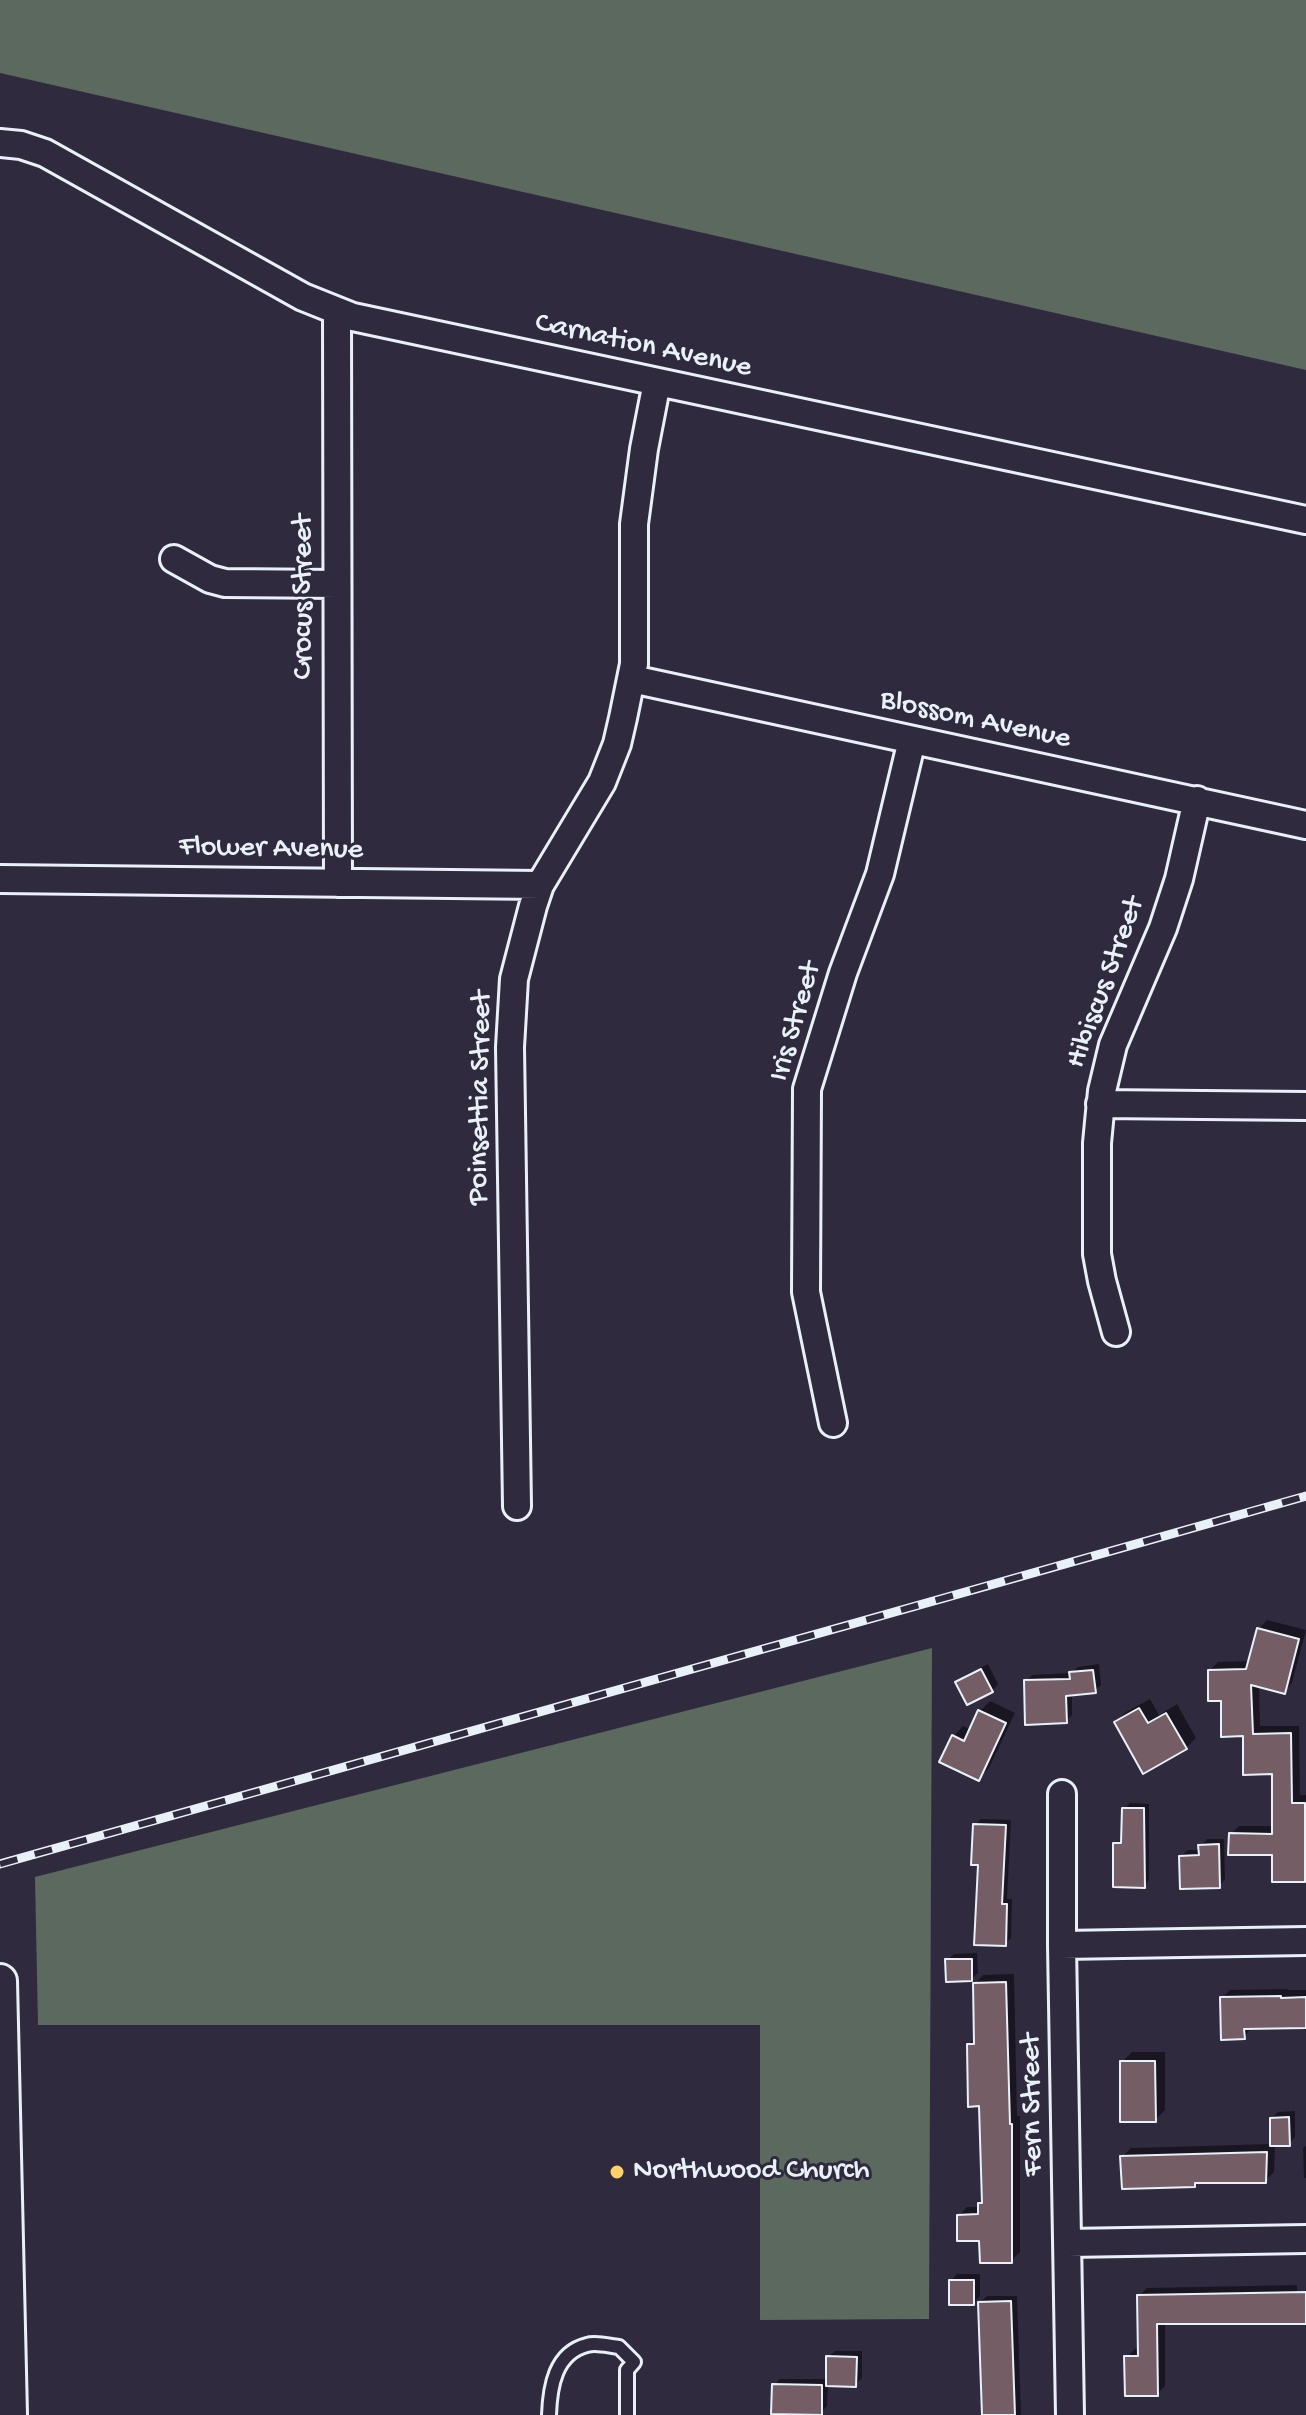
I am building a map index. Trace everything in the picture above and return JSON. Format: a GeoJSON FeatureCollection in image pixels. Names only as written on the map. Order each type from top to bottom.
{"type":"FeatureCollection","features":[{"type":"Feature","properties":{"kind":"street","name":"Carnation Avenue"},"geometry":{"type":"LineString","coordinates":[[0,143],[21,145],[45,153],[303,297],[337,312],[1306,520]]}},
{"type":"Feature","properties":{"kind":"street","name":"Crocus Street"},"geometry":{"type":"LineString","coordinates":[[337,312],[338,883]]}},
{"type":"Feature","properties":{"kind":"street","name":"Poinsettia Street"},"geometry":{"type":"LineString","coordinates":[[517,1506],[511,1019],[518,957],[540,885],[602,782],[617,744],[632,679],[634,524],[657,382]]}},
{"type":"Feature","properties":{"kind":"street"},"geometry":{"type":"LineString","coordinates":[[174,559],[210,579],[225,583],[337,584]]}},
{"type":"Feature","properties":{"kind":"street","name":"Blossom Avenue"},"geometry":{"type":"LineString","coordinates":[[632,679],[1306,825]]}},
{"type":"Feature","properties":{"kind":"street","name":"Iris Street"},"geometry":{"type":"LineString","coordinates":[[833,1423],[806,1292],[807,1089],[843,973],[880,874],[912,740]]}},
{"type":"Feature","properties":{"kind":"street","name":"Hibiscus Street"},"geometry":{"type":"LineString","coordinates":[[1116,1332],[1097,1254],[1097,1143],[1104,1076],[1113,1045],[1167,916],[1197,800]]}},
{"type":"Feature","properties":{"kind":"street","name":"Flower Avenue"},"geometry":{"type":"LineString","coordinates":[[0,879],[540,885]]}},
{"type":"Feature","properties":{"kind":"street"},"geometry":{"type":"LineString","coordinates":[[1100,1104],[1306,1106]]}},
{"type":"Feature","properties":{"kind":"street","name":"Fern Street"},"geometry":{"type":"LineString","coordinates":[[1062,1794],[1070,2415]]}},
{"type":"Feature","properties":{"kind":"street"},"geometry":{"type":"LineString","coordinates":[[1062,1945],[1306,1941]]}},
{"type":"Feature","properties":{"kind":"street"},"geometry":{"type":"LineString","coordinates":[[0,1981],[10,2415]]}},
{"type":"Feature","properties":{"kind":"street"},"geometry":{"type":"LineString","coordinates":[[1068,2243],[1306,2239]]}},
{"type":"Feature","properties":{"kind":"lane"},"geometry":{"type":"LineString","coordinates":[[549,2415],[554,2373],[571,2352],[589,2344],[619,2347],[634,2362],[627,2370],[627,2415]]}},
{"type":"Feature","properties":{"kind":"green space"},"geometry":{"type":"Polygon","coordinates":[[[0,0],[1306,0],[1306,370],[0,73],[0,0]]]}},
{"type":"Feature","properties":{"kind":"green space"},"geometry":{"type":"Polygon","coordinates":[[[932,1648],[929,2319],[760,2320],[760,2025],[38,2025],[35,1877],[932,1648]]]}},
{"type":"Feature","properties":{"kind":"building"},"geometry":{"type":"Polygon","coordinates":[[[1257,1628],[1299,1639],[1285,1694],[1251,1685],[1253,1734],[1291,1733],[1292,1803],[1305,1803],[1305,1882],[1272,1882],[1272,1855],[1228,1855],[1229,1833],[1272,1834],[1272,1774],[1243,1775],[1243,1736],[1221,1737],[1221,1701],[1208,1701],[1208,1670],[1246,1669],[1257,1628]]]}},
{"type":"Feature","properties":{"kind":"building"},"geometry":{"type":"Polygon","coordinates":[[[981,1669],[993,1692],[967,1705],[955,1682],[981,1669]]]}},
{"type":"Feature","properties":{"kind":"building"},"geometry":{"type":"Polygon","coordinates":[[[1093,1670],[1096,1693],[1066,1696],[1067,1723],[1025,1725],[1024,1680],[1070,1679],[1069,1672],[1093,1670]]]}},
{"type":"Feature","properties":{"kind":"building"},"geometry":{"type":"Polygon","coordinates":[[[1139,1708],[1148,1723],[1166,1713],[1187,1749],[1143,1774],[1114,1722],[1139,1708]]]}},
{"type":"Feature","properties":{"kind":"building"},"geometry":{"type":"Polygon","coordinates":[[[978,1710],[1006,1723],[979,1781],[939,1762],[952,1735],[964,1741],[978,1710]]]}},
{"type":"Feature","properties":{"kind":"building"},"geometry":{"type":"Polygon","coordinates":[[[1122,1808],[1144,1808],[1145,1888],[1113,1887],[1113,1843],[1121,1843],[1122,1808]]]}},
{"type":"Feature","properties":{"kind":"building"},"geometry":{"type":"Polygon","coordinates":[[[973,1824],[1006,1825],[1002,1904],[1007,1904],[1006,1946],[974,1945],[978,1865],[971,1865],[973,1824]]]}},
{"type":"Feature","properties":{"kind":"building"},"geometry":{"type":"Polygon","coordinates":[[[1219,1844],[1220,1888],[1180,1889],[1179,1856],[1199,1855],[1198,1845],[1219,1844]]]}},
{"type":"Feature","properties":{"kind":"building"},"geometry":{"type":"Polygon","coordinates":[[[945,1959],[972,1959],[972,1981],[946,1982],[945,1959]]]}},
{"type":"Feature","properties":{"kind":"building"},"geometry":{"type":"Polygon","coordinates":[[[1006,1982],[1012,2124],[1012,2263],[980,2263],[979,2241],[957,2241],[957,2215],[978,2214],[978,2203],[982,2203],[979,2106],[968,2107],[967,2044],[974,2044],[973,1983],[1006,1982]]]}},
{"type":"Feature","properties":{"kind":"building"},"geometry":{"type":"Polygon","coordinates":[[[1220,1997],[1306,1997],[1306,2028],[1244,2029],[1245,2039],[1221,2040],[1220,1997]]]}},
{"type":"Feature","properties":{"kind":"building"},"geometry":{"type":"Polygon","coordinates":[[[1120,2061],[1155,2061],[1156,2122],[1120,2122],[1120,2061]]]}},
{"type":"Feature","properties":{"kind":"building"},"geometry":{"type":"Polygon","coordinates":[[[1289,2117],[1290,2146],[1270,2146],[1270,2118],[1289,2117]]]}},
{"type":"Feature","properties":{"kind":"building"},"geometry":{"type":"Polygon","coordinates":[[[1267,2152],[1266,2183],[1195,2183],[1195,2187],[1122,2189],[1120,2156],[1267,2152]]]}},
{"type":"Feature","properties":{"kind":"building"},"geometry":{"type":"Polygon","coordinates":[[[949,2280],[974,2280],[974,2305],[949,2305],[949,2280]]]}},
{"type":"Feature","properties":{"kind":"building"},"geometry":{"type":"Polygon","coordinates":[[[1306,2292],[1306,2324],[1157,2324],[1158,2396],[1125,2396],[1124,2356],[1138,2356],[1137,2295],[1306,2292]]]}},
{"type":"Feature","properties":{"kind":"building"},"geometry":{"type":"Polygon","coordinates":[[[1011,2301],[1015,2415],[982,2415],[978,2302],[1011,2301]]]}},
{"type":"Feature","properties":{"kind":"building"},"geometry":{"type":"Polygon","coordinates":[[[826,2356],[857,2357],[856,2387],[826,2386],[826,2356]]]}},
{"type":"Feature","properties":{"kind":"building"},"geometry":{"type":"Polygon","coordinates":[[[772,2384],[822,2385],[822,2415],[771,2414],[772,2384]]]}},
{"type":"Feature","properties":{"kind":"railway"},"geometry":{"type":"LineString","coordinates":[[0,1864],[1306,1496]]}},
{"type":"Feature","properties":{"kind":"place","name":"Northwood Church"},"geometry":{"type":"Point","coordinates":[617,2172]}}]}
